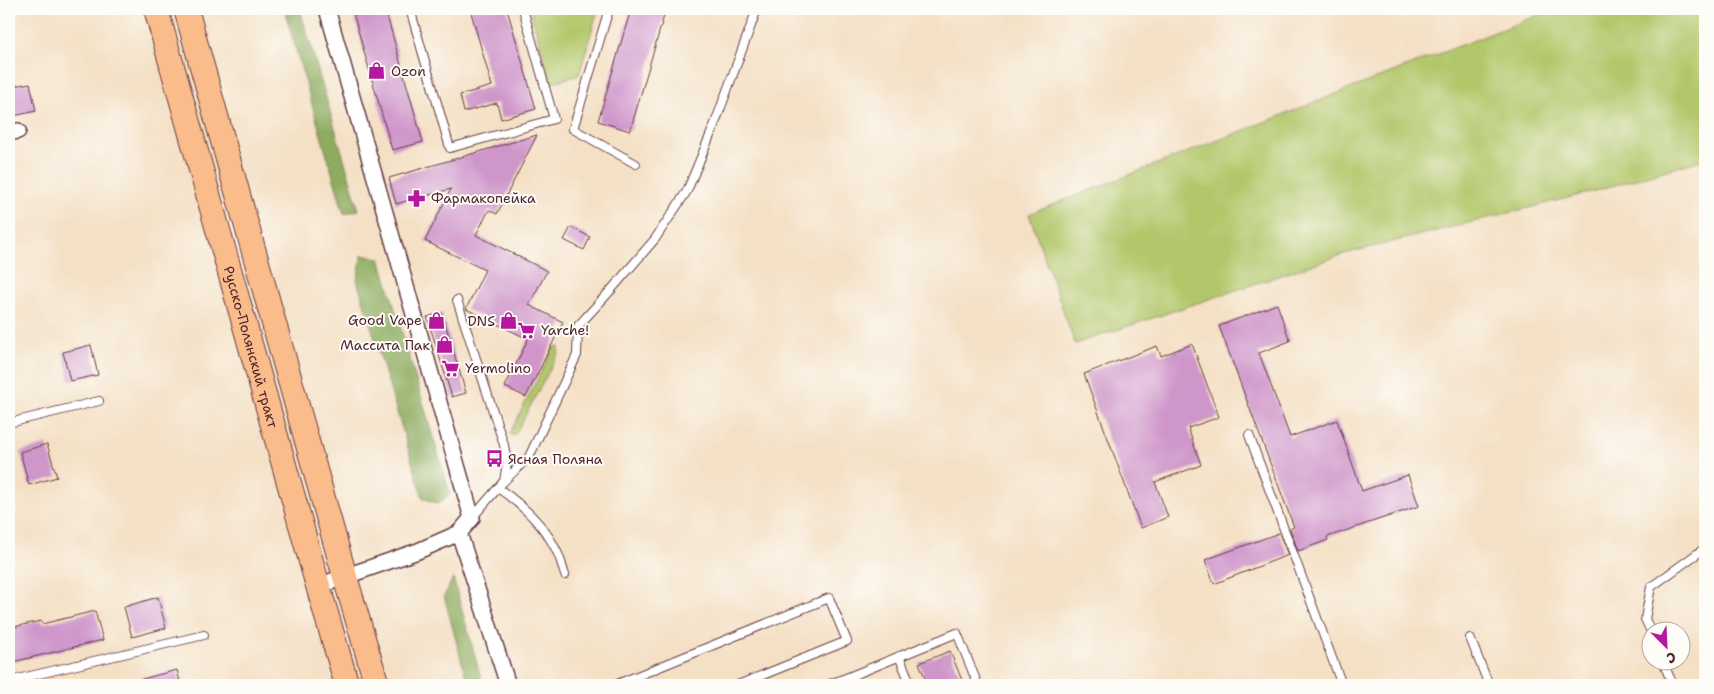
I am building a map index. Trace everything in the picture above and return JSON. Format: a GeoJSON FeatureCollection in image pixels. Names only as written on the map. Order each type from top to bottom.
{"type":"FeatureCollection","features":[{"type":"Feature","properties":{"kind":"main road","name":"Русско-Полянский тракт"},"geometry":{"type":"LineString","coordinates":[[156,9],[347,685]]}},
{"type":"Feature","properties":{"kind":"main road","name":"Русско-Полянский тракт"},"geometry":{"type":"LineString","coordinates":[[186,9],[377,685]]}},
{"type":"Feature","properties":{"kind":"street"},"geometry":{"type":"LineString","coordinates":[[318,586],[418,551],[458,533],[472,518],[327,9]]}},
{"type":"Feature","properties":{"kind":"street"},"geometry":{"type":"LineString","coordinates":[[458,533],[508,685]]}},
{"type":"Feature","properties":{"kind":"lane"},"geometry":{"type":"LineString","coordinates":[[410,9],[450,148],[554,119],[522,9]]}},
{"type":"Feature","properties":{"kind":"lane"},"geometry":{"type":"LineString","coordinates":[[609,9],[573,129],[636,164]]}},
{"type":"Feature","properties":{"kind":"lane"},"geometry":{"type":"LineString","coordinates":[[472,518],[504,481],[529,457],[577,355],[578,326],[655,239],[688,191],[757,9]]}},
{"type":"Feature","properties":{"kind":"lane"},"geometry":{"type":"LineString","coordinates":[[457,300],[504,445],[507,463],[504,481]]}},
{"type":"Feature","properties":{"kind":"lane"},"geometry":{"type":"LineString","coordinates":[[9,423],[99,401]]}},
{"type":"Feature","properties":{"kind":"lane"},"geometry":{"type":"LineString","coordinates":[[1248,435],[1342,685]]}},
{"type":"Feature","properties":{"kind":"lane"},"geometry":{"type":"LineString","coordinates":[[498,488],[517,501],[547,534],[558,552],[564,575]]}},
{"type":"Feature","properties":{"kind":"lane"},"geometry":{"type":"LineString","coordinates":[[1646,622],[1645,619],[1651,587],[1705,548]]}},
{"type":"Feature","properties":{"kind":"lane"},"geometry":{"type":"LineString","coordinates":[[616,685],[829,598],[847,642],[759,681],[738,685]]}},
{"type":"Feature","properties":{"kind":"lane"},"geometry":{"type":"LineString","coordinates":[[828,685],[957,633],[978,685]]}},
{"type":"Feature","properties":{"kind":"lane"},"geometry":{"type":"LineString","coordinates":[[9,681],[204,636]]}},
{"type":"Feature","properties":{"kind":"lane"},"geometry":{"type":"LineString","coordinates":[[1470,638],[1489,685]]}},
{"type":"Feature","properties":{"kind":"lane"},"geometry":{"type":"LineString","coordinates":[[899,656],[911,685]]}},
{"type":"Feature","properties":{"kind":"lane"},"geometry":{"type":"LineString","coordinates":[[1667,672],[1673,685]]}},
{"type":"Feature","properties":{"kind":"lane"},"geometry":{"type":"LineString","coordinates":[[851,676],[854,685]]}},
{"type":"Feature","properties":{"kind":"green space"},"geometry":{"type":"Polygon","coordinates":[[[284,9],[300,9],[359,210],[344,214],[284,9]]]}},
{"type":"Feature","properties":{"kind":"green space"},"geometry":{"type":"Polygon","coordinates":[[[530,9],[598,9],[579,75],[551,83],[530,9]]]}},
{"type":"Feature","properties":{"kind":"green space"},"geometry":{"type":"Polygon","coordinates":[[[1554,9],[1705,9],[1705,159],[1584,194],[1344,254],[1075,344],[1029,214],[1554,9]]]}},
{"type":"Feature","properties":{"kind":"green space"},"geometry":{"type":"Polygon","coordinates":[[[362,255],[380,258],[450,494],[438,504],[423,498],[357,280],[362,255]]]}},
{"type":"Feature","properties":{"kind":"green space"},"geometry":{"type":"Polygon","coordinates":[[[558,346],[558,354],[515,435],[512,436],[510,434],[512,429],[554,347],[558,346]]]}},
{"type":"Feature","properties":{"kind":"green space"},"geometry":{"type":"Polygon","coordinates":[[[453,578],[483,685],[468,685],[444,596],[453,578]]]}},
{"type":"Feature","properties":{"kind":"building"},"geometry":{"type":"Polygon","coordinates":[[[352,9],[385,9],[423,142],[392,150],[352,9]]]}},
{"type":"Feature","properties":{"kind":"building"},"geometry":{"type":"Polygon","coordinates":[[[470,9],[507,9],[536,109],[501,119],[497,103],[464,112],[460,95],[492,86],[470,9]]]}},
{"type":"Feature","properties":{"kind":"building"},"geometry":{"type":"Polygon","coordinates":[[[631,9],[666,9],[630,131],[598,121],[631,9]]]}},
{"type":"Feature","properties":{"kind":"building"},"geometry":{"type":"Polygon","coordinates":[[[30,83],[36,111],[9,117],[9,87],[30,83]]]}},
{"type":"Feature","properties":{"kind":"building"},"geometry":{"type":"Polygon","coordinates":[[[537,135],[497,214],[489,210],[476,235],[547,271],[529,305],[563,322],[526,397],[505,387],[528,339],[466,309],[485,270],[425,241],[451,189],[396,204],[389,178],[537,135]]]}},
{"type":"Feature","properties":{"kind":"building"},"geometry":{"type":"Polygon","coordinates":[[[571,227],[590,237],[584,250],[564,240],[571,227]]]}},
{"type":"Feature","properties":{"kind":"building"},"geometry":{"type":"Polygon","coordinates":[[[1277,304],[1290,341],[1259,353],[1290,437],[1337,420],[1362,491],[1408,475],[1419,506],[1327,537],[1328,540],[1298,551],[1290,529],[1294,527],[1219,326],[1277,304]]]}},
{"type":"Feature","properties":{"kind":"building"},"geometry":{"type":"Polygon","coordinates":[[[442,313],[466,393],[452,397],[427,317],[442,313]]]}},
{"type":"Feature","properties":{"kind":"building"},"geometry":{"type":"Polygon","coordinates":[[[1192,344],[1219,417],[1188,428],[1201,465],[1155,482],[1168,517],[1141,528],[1084,374],[1157,346],[1161,356],[1192,344]]]}},
{"type":"Feature","properties":{"kind":"building"},"geometry":{"type":"Polygon","coordinates":[[[91,345],[98,375],[70,381],[63,352],[91,345]]]}},
{"type":"Feature","properties":{"kind":"building"},"geometry":{"type":"Polygon","coordinates":[[[47,444],[57,477],[29,485],[20,452],[47,444]]]}},
{"type":"Feature","properties":{"kind":"building"},"geometry":{"type":"Polygon","coordinates":[[[1279,533],[1288,555],[1214,584],[1205,560],[1279,533]]]}},
{"type":"Feature","properties":{"kind":"building"},"geometry":{"type":"Polygon","coordinates":[[[158,597],[166,628],[132,637],[124,607],[158,597]]]}},
{"type":"Feature","properties":{"kind":"building"},"geometry":{"type":"Polygon","coordinates":[[[95,611],[103,640],[9,663],[9,628],[41,621],[42,624],[95,611]]]}},
{"type":"Feature","properties":{"kind":"building"},"geometry":{"type":"Polygon","coordinates":[[[950,651],[964,685],[928,685],[919,663],[950,651]]]}},
{"type":"Feature","properties":{"kind":"building"},"geometry":{"type":"Polygon","coordinates":[[[177,670],[181,685],[134,685],[134,681],[177,670]]]}},
{"type":"Feature","properties":{"kind":"place","name":"Ozon"},"geometry":{"type":"Point","coordinates":[377,71]}},
{"type":"Feature","properties":{"kind":"place","name":"Фармакопейка"},"geometry":{"type":"Point","coordinates":[417,198]}},
{"type":"Feature","properties":{"kind":"place","name":"Good Vape"},"geometry":{"type":"Point","coordinates":[436,320]}},
{"type":"Feature","properties":{"kind":"place","name":"DNS"},"geometry":{"type":"Point","coordinates":[509,321]}},
{"type":"Feature","properties":{"kind":"place","name":"Yarche!"},"geometry":{"type":"Point","coordinates":[527,330]}},
{"type":"Feature","properties":{"kind":"place","name":"Массита Пак"},"geometry":{"type":"Point","coordinates":[444,345]}},
{"type":"Feature","properties":{"kind":"place","name":"Yermolino"},"geometry":{"type":"Point","coordinates":[451,368]}},
{"type":"Feature","properties":{"kind":"place","name":"Ясная Поляна"},"geometry":{"type":"Point","coordinates":[494,459]}}]}
